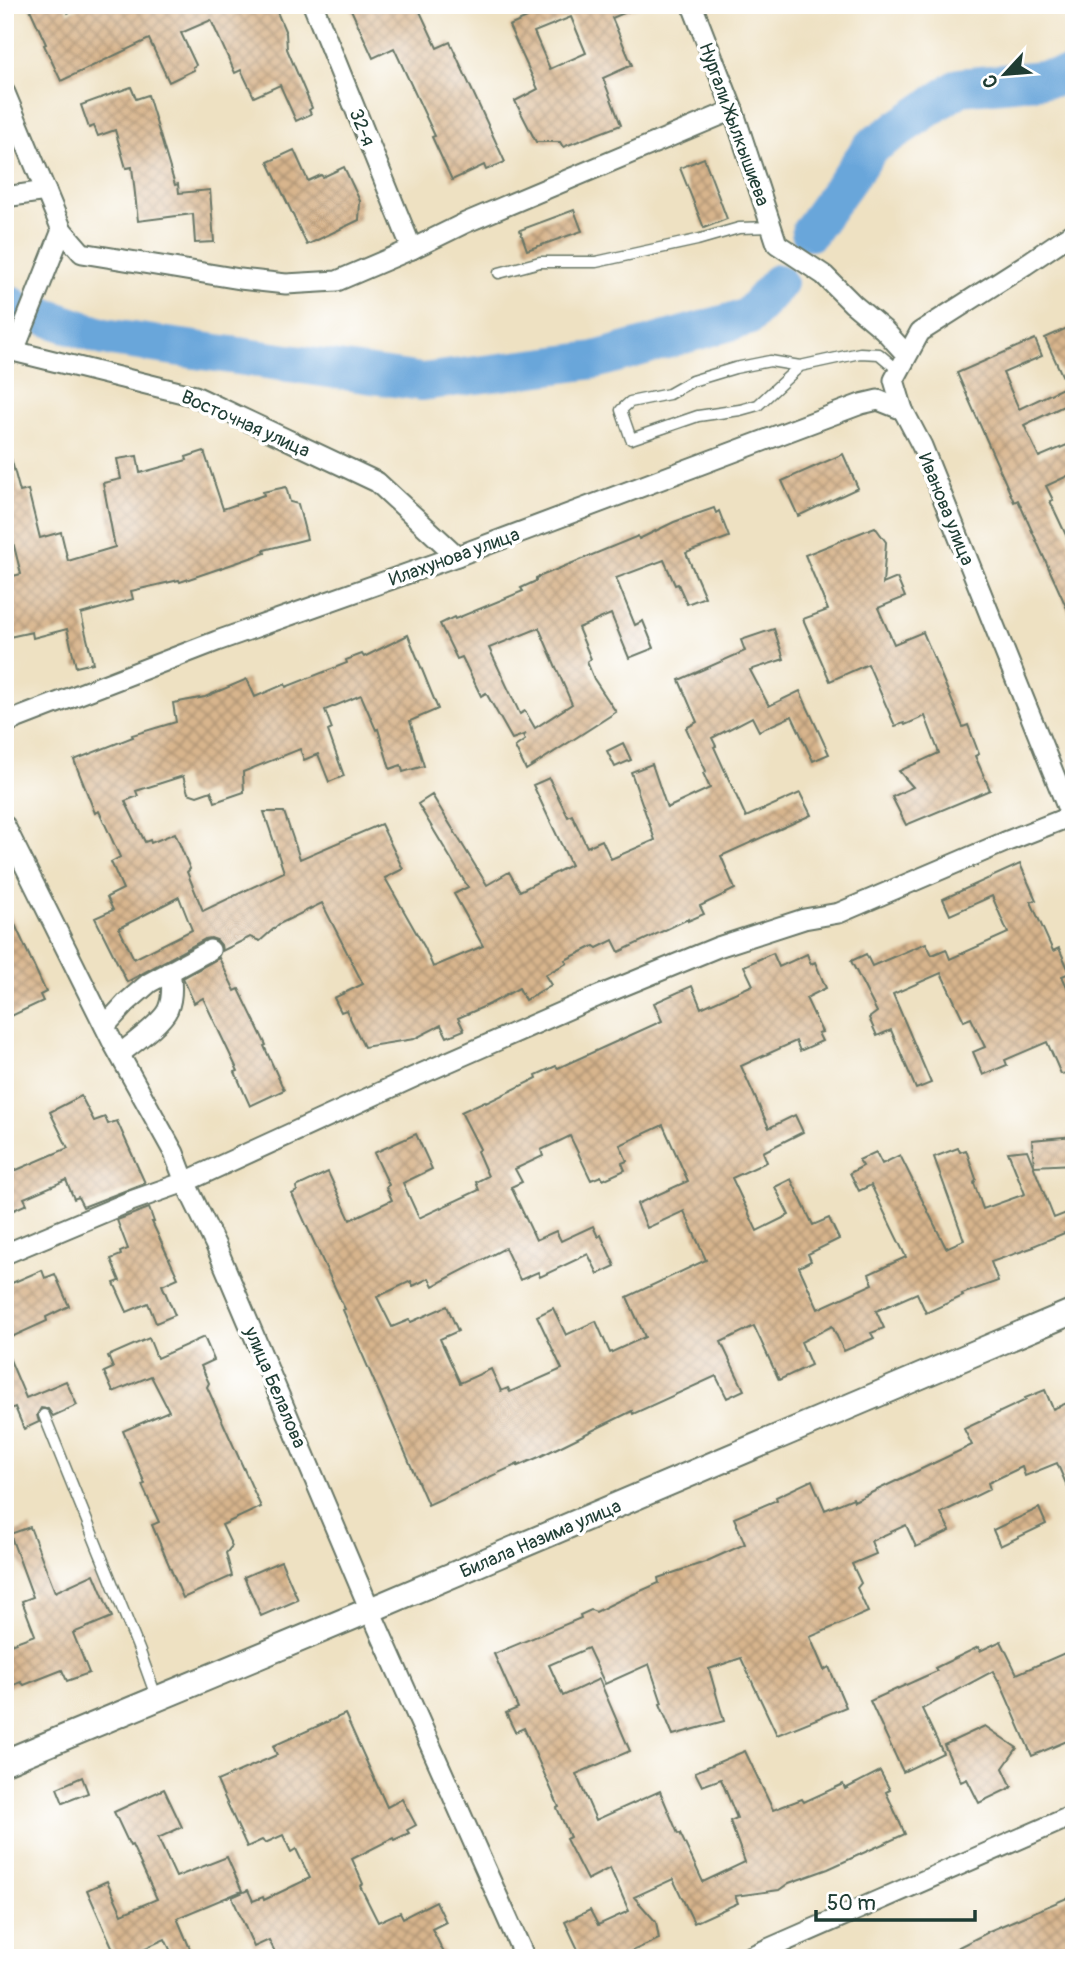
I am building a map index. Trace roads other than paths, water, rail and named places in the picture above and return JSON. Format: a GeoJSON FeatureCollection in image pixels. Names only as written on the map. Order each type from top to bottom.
{"type":"FeatureCollection","features":[{"type":"Feature","properties":{"kind":"street","name":"32-я"},"geometry":{"type":"LineString","coordinates":[[313,5],[412,249]]}},
{"type":"Feature","properties":{"kind":"street","name":"Нургали Жылкышиева"},"geometry":{"type":"LineString","coordinates":[[692,5],[733,110],[774,235]]}},
{"type":"Feature","properties":{"kind":"street"},"geometry":{"type":"LineString","coordinates":[[5,93],[62,230],[82,254],[286,284],[337,281],[465,223],[733,110]]}},
{"type":"Feature","properties":{"kind":"street"},"geometry":{"type":"LineString","coordinates":[[5,197],[46,191]]}},
{"type":"Feature","properties":{"kind":"street"},"geometry":{"type":"LineString","coordinates":[[10,350],[62,230]]}},
{"type":"Feature","properties":{"kind":"street"},"geometry":{"type":"LineString","coordinates":[[774,235],[824,275],[884,330],[902,362],[920,332],[1074,232]]}},
{"type":"Feature","properties":{"kind":"street","name":"Восточная улица"},"geometry":{"type":"LineString","coordinates":[[10,350],[195,396],[377,482],[457,556]]}},
{"type":"Feature","properties":{"kind":"street","name":"Иванова улица"},"geometry":{"type":"LineString","coordinates":[[902,362],[894,380],[903,410],[922,446],[1073,819]]}},
{"type":"Feature","properties":{"kind":"street","name":"Илахунова улица"},"geometry":{"type":"LineString","coordinates":[[5,723],[217,640],[457,556],[861,404],[878,400],[903,410]]}},
{"type":"Feature","properties":{"kind":"street"},"geometry":{"type":"LineString","coordinates":[[5,1254],[131,1201],[185,1182],[425,1072],[632,982],[718,947],[804,919],[839,913],[1005,842],[1073,819]]}},
{"type":"Feature","properties":{"kind":"street","name":"улица Белалова"},"geometry":{"type":"LineString","coordinates":[[5,826],[105,1026],[174,1153],[370,1610],[525,1958]]}},
{"type":"Feature","properties":{"kind":"street"},"geometry":{"type":"LineString","coordinates":[[105,1026],[149,983],[210,950]]}},
{"type":"Feature","properties":{"kind":"street"},"geometry":{"type":"LineString","coordinates":[[120,1054],[149,1031],[168,1011],[173,986],[170,971]]}},
{"type":"Feature","properties":{"kind":"street","name":"Билала Назима улица"},"geometry":{"type":"LineString","coordinates":[[5,1762],[1074,1311]]}},
{"type":"Feature","properties":{"kind":"street"},"geometry":{"type":"LineString","coordinates":[[747,1958],[1074,1815]]}},
{"type":"Feature","properties":{"kind":"lane"},"geometry":{"type":"LineString","coordinates":[[499,273],[540,262],[596,262],[739,228],[774,235]]}},
{"type":"Feature","properties":{"kind":"lane"},"geometry":{"type":"LineString","coordinates":[[800,366],[758,405],[698,416],[631,439],[621,410],[630,402],[669,394],[692,381],[769,361],[800,366],[860,353],[879,354],[902,362]]}},
{"type":"Feature","properties":{"kind":"lane"},"geometry":{"type":"LineString","coordinates":[[44,1415],[157,1699]]}},
{"type":"Feature","properties":{"kind":"waterway"},"geometry":{"type":"LineString","coordinates":[[810,232],[871,147],[960,87],[1074,76]]}},
{"type":"Feature","properties":{"kind":"waterway"},"geometry":{"type":"LineString","coordinates":[[46,317],[104,337],[422,382],[595,360],[748,317],[778,283]]}},
{"type":"Feature","properties":{"kind":"waterway"},"geometry":{"type":"LineString","coordinates":[[5,303],[13,306]]}}]}
